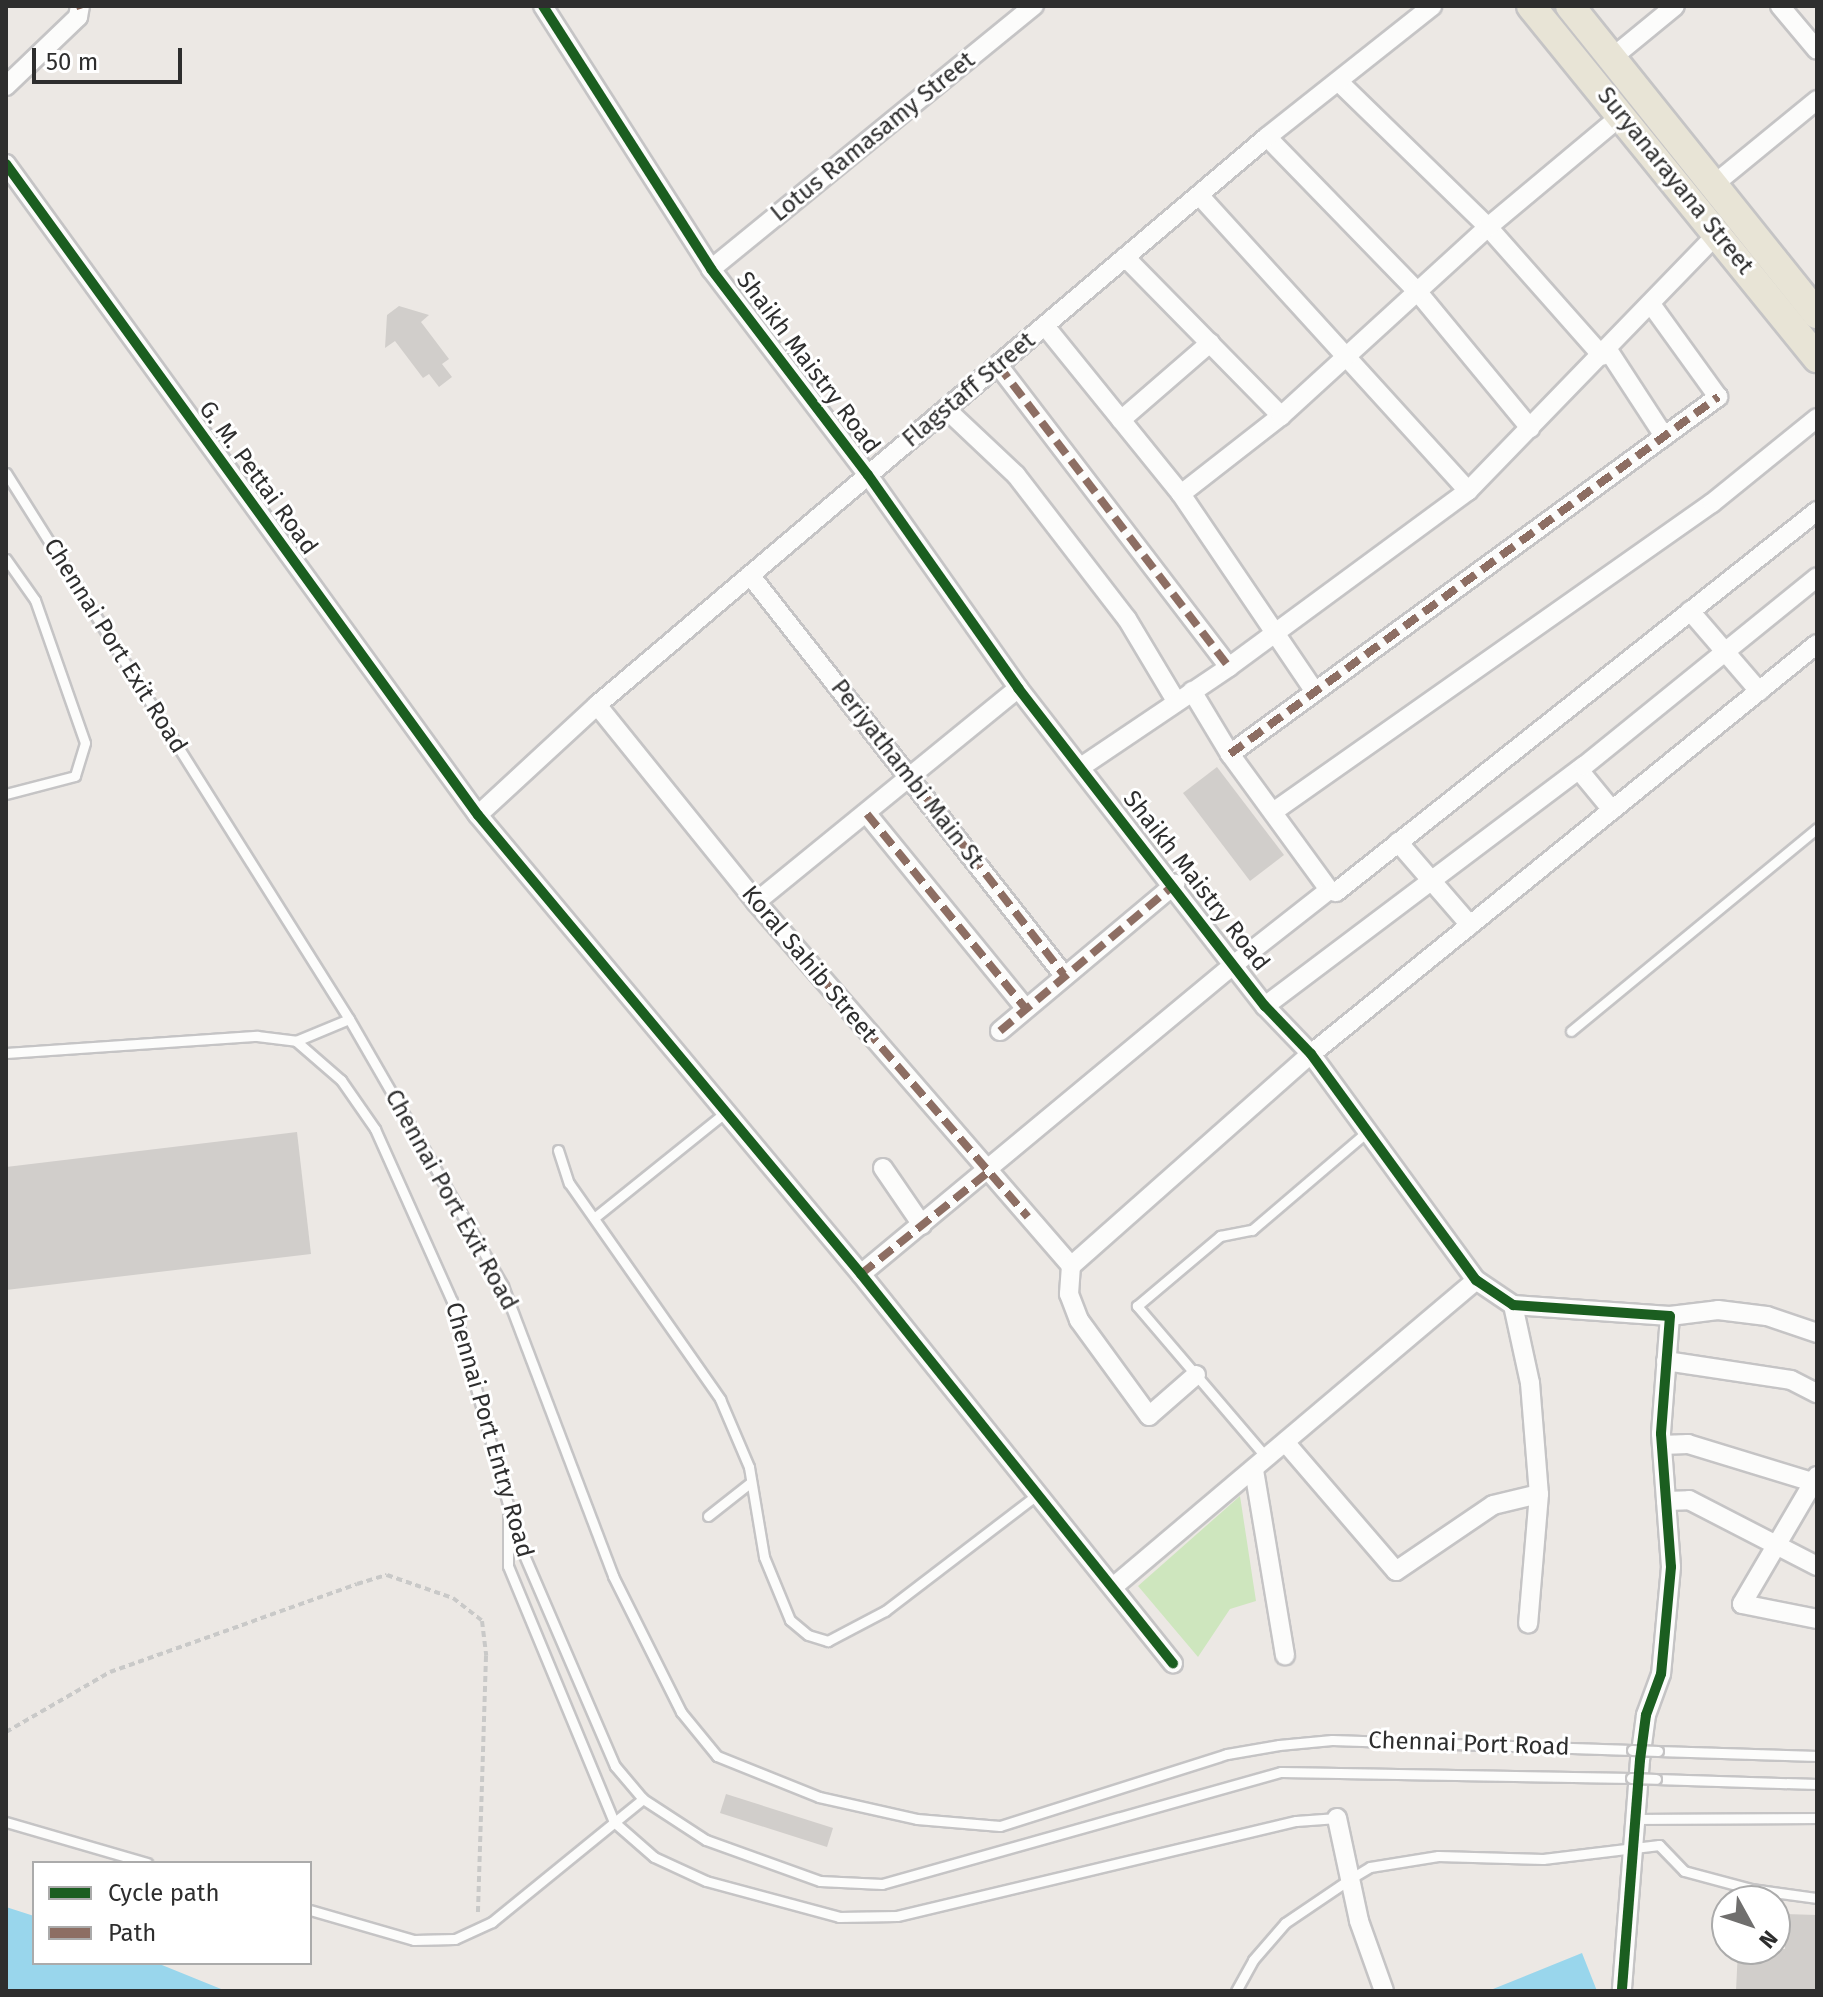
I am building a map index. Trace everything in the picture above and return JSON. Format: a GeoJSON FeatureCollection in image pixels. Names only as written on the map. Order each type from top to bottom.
{"type":"FeatureCollection","features":[{"type":"Feature","properties":{"kind":"main road","name":"Suryanarayana Street"},"geometry":{"type":"LineString","coordinates":[[1531,6],[1817,358]]}},
{"type":"Feature","properties":{"kind":"main road","name":"Suryanarayana Street"},"geometry":{"type":"LineString","coordinates":[[1570,6],[1817,314]]}},
{"type":"Feature","properties":{"kind":"street"},"geometry":{"type":"LineString","coordinates":[[6,86],[78,17],[80,6]]}},
{"type":"Feature","properties":{"kind":"street","name":"Shaikh Maistry Road"},"geometry":{"type":"LineString","coordinates":[[543,6],[711,269],[868,475],[1018,688],[1175,884],[1265,1006],[1311,1054],[1476,1280],[1513,1305]]}},
{"type":"Feature","properties":{"kind":"street","name":"Lotus Ramasamy Street"},"geometry":{"type":"LineString","coordinates":[[711,269],[1034,6]]}},
{"type":"Feature","properties":{"kind":"street","name":"Flagstaff Street"},"geometry":{"type":"LineString","coordinates":[[478,815],[597,705],[750,575],[1267,137],[1340,83],[1432,6]]}},
{"type":"Feature","properties":{"kind":"street"},"geometry":{"type":"LineString","coordinates":[[1613,57],[1675,6]]}},
{"type":"Feature","properties":{"kind":"street"},"geometry":{"type":"LineString","coordinates":[[1780,6],[1817,50]]}},
{"type":"Feature","properties":{"kind":"street"},"geometry":{"type":"LineString","coordinates":[[1340,83],[1488,227],[1605,353],[1664,436]]}},
{"type":"Feature","properties":{"kind":"street"},"geometry":{"type":"LineString","coordinates":[[1712,186],[1817,100]]}},
{"type":"Feature","properties":{"kind":"street"},"geometry":{"type":"LineString","coordinates":[[1181,494],[1281,416],[1488,227],[1622,115]]}},
{"type":"Feature","properties":{"kind":"street"},"geometry":{"type":"LineString","coordinates":[[1267,137],[1417,291],[1530,428]]}},
{"type":"Feature","properties":{"kind":"street","name":"G. M. Pettai Road"},"geometry":{"type":"LineString","coordinates":[[6,164],[478,815],[861,1274],[1173,1663]]}},
{"type":"Feature","properties":{"kind":"street"},"geometry":{"type":"LineString","coordinates":[[1199,195],[1468,491]]}},
{"type":"Feature","properties":{"kind":"street"},"geometry":{"type":"LineString","coordinates":[[1081,767],[1229,667],[1468,491],[1718,233]]}},
{"type":"Feature","properties":{"kind":"street"},"geometry":{"type":"LineString","coordinates":[[1125,257],[1281,416]]}},
{"type":"Feature","properties":{"kind":"street"},"geometry":{"type":"LineString","coordinates":[[1230,754],[1718,397],[1651,304]]}},
{"type":"Feature","properties":{"kind":"street"},"geometry":{"type":"LineString","coordinates":[[1045,326],[1181,494],[1315,692]]}},
{"type":"Feature","properties":{"kind":"street"},"geometry":{"type":"LineString","coordinates":[[1121,420],[1210,343]]}},
{"type":"Feature","properties":{"kind":"street"},"geometry":{"type":"LineString","coordinates":[[998,365],[1229,667]]}},
{"type":"Feature","properties":{"kind":"street"},"geometry":{"type":"LineString","coordinates":[[946,409],[1016,475],[1230,754],[1329,890],[1336,892],[1817,511]]}},
{"type":"Feature","properties":{"kind":"street"},"geometry":{"type":"LineString","coordinates":[[1273,812],[1712,503],[1817,418]]}},
{"type":"Feature","properties":{"kind":"street","name":"Periyathambi Main St"},"geometry":{"type":"LineString","coordinates":[[750,575],[1063,974]]}},
{"type":"Feature","properties":{"kind":"street"},"geometry":{"type":"LineString","coordinates":[[1265,1006],[1579,770],[1817,577]]}},
{"type":"Feature","properties":{"kind":"street"},"geometry":{"type":"LineString","coordinates":[[1690,611],[1759,691]]}},
{"type":"Feature","properties":{"kind":"street"},"geometry":{"type":"LineString","coordinates":[[1196,1375],[1149,1416],[1079,1320],[1069,1294],[1071,1266],[1311,1054],[1817,644]]}},
{"type":"Feature","properties":{"kind":"street"},"geometry":{"type":"LineString","coordinates":[[756,902],[912,779],[1018,688]]}},
{"type":"Feature","properties":{"kind":"street","name":"Koral Sahib Street"},"geometry":{"type":"LineString","coordinates":[[597,705],[756,902],[987,1173],[1071,1266]]}},
{"type":"Feature","properties":{"kind":"street"},"geometry":{"type":"LineString","coordinates":[[1579,770],[1612,810]]}},
{"type":"Feature","properties":{"kind":"street"},"geometry":{"type":"LineString","coordinates":[[867,814],[1025,1008]]}},
{"type":"Feature","properties":{"kind":"street"},"geometry":{"type":"LineString","coordinates":[[1398,842],[1470,925]]}},
{"type":"Feature","properties":{"kind":"street"},"geometry":{"type":"LineString","coordinates":[[1000,1031],[1063,974],[1175,884]]}},
{"type":"Feature","properties":{"kind":"street"},"geometry":{"type":"LineString","coordinates":[[861,1274],[987,1173],[1236,963],[1329,890]]}},
{"type":"Feature","properties":{"kind":"street"},"geometry":{"type":"LineString","coordinates":[[883,1168],[922,1225]]}},
{"type":"Feature","properties":{"kind":"street"},"geometry":{"type":"LineString","coordinates":[[1113,1587],[1476,1280]]}},
{"type":"Feature","properties":{"kind":"street"},"geometry":{"type":"LineString","coordinates":[[1528,1624],[1539,1494],[1530,1383],[1513,1305],[1670,1316],[1718,1310],[1755,1314],[1817,1333]]}},
{"type":"Feature","properties":{"kind":"street"},"geometry":{"type":"LineString","coordinates":[[1622,1991],[1646,1715],[1661,1674],[1671,1567],[1662,1445],[1670,1316]]}},
{"type":"Feature","properties":{"kind":"street"},"geometry":{"type":"LineString","coordinates":[[1666,1361],[1791,1380],[1817,1393]]}},
{"type":"Feature","properties":{"kind":"street"},"geometry":{"type":"LineString","coordinates":[[1285,1442],[1396,1571],[1493,1505],[1539,1494]]}},
{"type":"Feature","properties":{"kind":"street"},"geometry":{"type":"LineString","coordinates":[[1662,1445],[1688,1444],[1815,1479],[1776,1540],[1742,1604],[1817,1619]]}},
{"type":"Feature","properties":{"kind":"street"},"geometry":{"type":"LineString","coordinates":[[1260,1464],[1285,1655]]}},
{"type":"Feature","properties":{"kind":"street"},"geometry":{"type":"LineString","coordinates":[[1666,1501],[1689,1500],[1776,1540],[1817,1566]]}},
{"type":"Feature","properties":{"kind":"street"},"geometry":{"type":"LineString","coordinates":[[1337,1818],[1350,1879],[1384,1991]]}},
{"type":"Feature","properties":{"kind":"lane","name":"Chennai Port Exit Road"},"geometry":{"type":"LineString","coordinates":[[6,473],[349,1019],[503,1286],[613,1576],[681,1712],[717,1756],[819,1797],[917,1819],[1000,1826],[1126,1787]]}},
{"type":"Feature","properties":{"kind":"lane"},"geometry":{"type":"LineString","coordinates":[[6,559],[35,600],[85,743],[75,776],[6,794]]}},
{"type":"Feature","properties":{"kind":"lane"},"geometry":{"type":"LineString","coordinates":[[1571,1031],[1817,828]]}},
{"type":"Feature","properties":{"kind":"lane"},"geometry":{"type":"LineString","coordinates":[[6,1053],[257,1036],[296,1041],[349,1019]]}},
{"type":"Feature","properties":{"kind":"lane","name":"Chennai Port Entry Road"},"geometry":{"type":"LineString","coordinates":[[296,1041],[341,1080],[381,1143],[452,1301],[518,1541],[615,1766],[643,1799],[706,1840],[820,1881],[882,1884],[1136,1812]]}},
{"type":"Feature","properties":{"kind":"lane"},"geometry":{"type":"LineString","coordinates":[[594,1218],[726,1112]]}},
{"type":"Feature","properties":{"kind":"lane"},"geometry":{"type":"LineString","coordinates":[[1260,1464],[1196,1375],[1137,1306],[1220,1236],[1252,1230],[1368,1131]]}},
{"type":"Feature","properties":{"kind":"lane"},"geometry":{"type":"LineString","coordinates":[[558,1150],[569,1183],[720,1399],[738,1436],[751,1482],[764,1557],[790,1620],[808,1635],[828,1641],[885,1611],[1038,1494]]}},
{"type":"Feature","properties":{"kind":"lane"},"geometry":{"type":"LineString","coordinates":[[708,1516],[751,1482]]}},
{"type":"Feature","properties":{"kind":"lane"},"geometry":{"type":"LineString","coordinates":[[508,1505],[508,1566],[614,1822],[654,1857],[706,1881],[839,1917],[897,1916],[1296,1821],[1337,1818]]}},
{"type":"Feature","properties":{"kind":"lane","name":"Chennai Port Road"},"geometry":{"type":"LineString","coordinates":[[1126,1787],[1227,1754],[1332,1740],[1817,1756]]}},
{"type":"Feature","properties":{"kind":"lane","name":"Chennai Port Road"},"geometry":{"type":"LineString","coordinates":[[1136,1812],[1281,1772],[1817,1784]]}},
{"type":"Feature","properties":{"kind":"lane"},"geometry":{"type":"LineString","coordinates":[[312,1911],[414,1940],[455,1939],[477,1929],[643,1799]]}},
{"type":"Feature","properties":{"kind":"lane"},"geometry":{"type":"LineString","coordinates":[[1635,1819],[1817,1818]]}},
{"type":"Feature","properties":{"kind":"lane"},"geometry":{"type":"LineString","coordinates":[[6,1822],[140,1861]]}},
{"type":"Feature","properties":{"kind":"lane"},"geometry":{"type":"LineString","coordinates":[[1236,1991],[1253,1960],[1285,1923],[1350,1879],[1370,1867],[1438,1856],[1543,1859],[1634,1844],[1659,1845],[1684,1871],[1751,1889],[1817,1898]]}},
{"type":"Feature","properties":{"kind":"path"},"geometry":{"type":"LineString","coordinates":[[6,1732],[110,1672],[387,1575],[453,1598],[482,1621],[486,1656],[477,1929]]}},
{"type":"Feature","properties":{"kind":"green space"},"geometry":{"type":"Polygon","coordinates":[[[1240,1496],[1256,1601],[1230,1609],[1198,1657],[1138,1586],[1240,1496]]]}},
{"type":"Feature","properties":{"kind":"water"},"geometry":{"type":"Polygon","coordinates":[[[6,1907],[32,1915],[32,1965],[162,1965],[226,1991],[6,1991],[6,1907]]]}},
{"type":"Feature","properties":{"kind":"water"},"geometry":{"type":"Polygon","coordinates":[[[1582,1953],[1597,1991],[1488,1991],[1498,1987],[1582,1953]]]}},
{"type":"Feature","properties":{"kind":"building"},"geometry":{"type":"Polygon","coordinates":[[[399,306],[429,315],[421,322],[449,359],[442,364],[452,377],[439,387],[429,374],[423,378],[395,341],[385,348],[387,315],[399,306]]]}},
{"type":"Feature","properties":{"kind":"building"},"geometry":{"type":"Polygon","coordinates":[[[1217,767],[1284,855],[1250,881],[1183,793],[1217,767]]]}},
{"type":"Feature","properties":{"kind":"building"},"geometry":{"type":"Polygon","coordinates":[[[297,1132],[311,1254],[6,1290],[6,1167],[297,1132]]]}},
{"type":"Feature","properties":{"kind":"building"},"geometry":{"type":"Polygon","coordinates":[[[726,1794],[833,1828],[827,1847],[720,1813],[726,1794]]]}},
{"type":"Feature","properties":{"kind":"building"},"geometry":{"type":"Polygon","coordinates":[[[1791,1914],[1817,1915],[1817,1991],[1736,1991],[1737,1965],[1791,1965],[1791,1914]]]}},
{"type":"Feature","properties":{"kind":"marked path"},"geometry":{"type":"LineString","coordinates":[[998,365],[1229,667]]}},
{"type":"Feature","properties":{"kind":"marked path"},"geometry":{"type":"LineString","coordinates":[[1230,754],[1718,397]]}},
{"type":"Feature","properties":{"kind":"marked path"},"geometry":{"type":"LineString","coordinates":[[912,779],[1063,974]]}},
{"type":"Feature","properties":{"kind":"marked path"},"geometry":{"type":"LineString","coordinates":[[867,814],[1025,1008]]}},
{"type":"Feature","properties":{"kind":"marked path"},"geometry":{"type":"LineString","coordinates":[[1000,1031],[1175,884]]}},
{"type":"Feature","properties":{"kind":"marked path"},"geometry":{"type":"LineString","coordinates":[[756,902],[1028,1217]]}},
{"type":"Feature","properties":{"kind":"marked path"},"geometry":{"type":"LineString","coordinates":[[861,1274],[987,1173]]}},
{"type":"Feature","properties":{"kind":"cycle path"},"geometry":{"type":"LineString","coordinates":[[543,6],[711,269],[868,475],[1018,688],[1265,1006],[1311,1054],[1476,1280],[1513,1305],[1670,1316],[1661,1434],[1671,1567],[1661,1674],[1646,1715],[1640,1760],[1622,1991]]}},
{"type":"Feature","properties":{"kind":"cycle path"},"geometry":{"type":"LineString","coordinates":[[6,164],[478,815],[861,1274],[1173,1663]]}}]}
